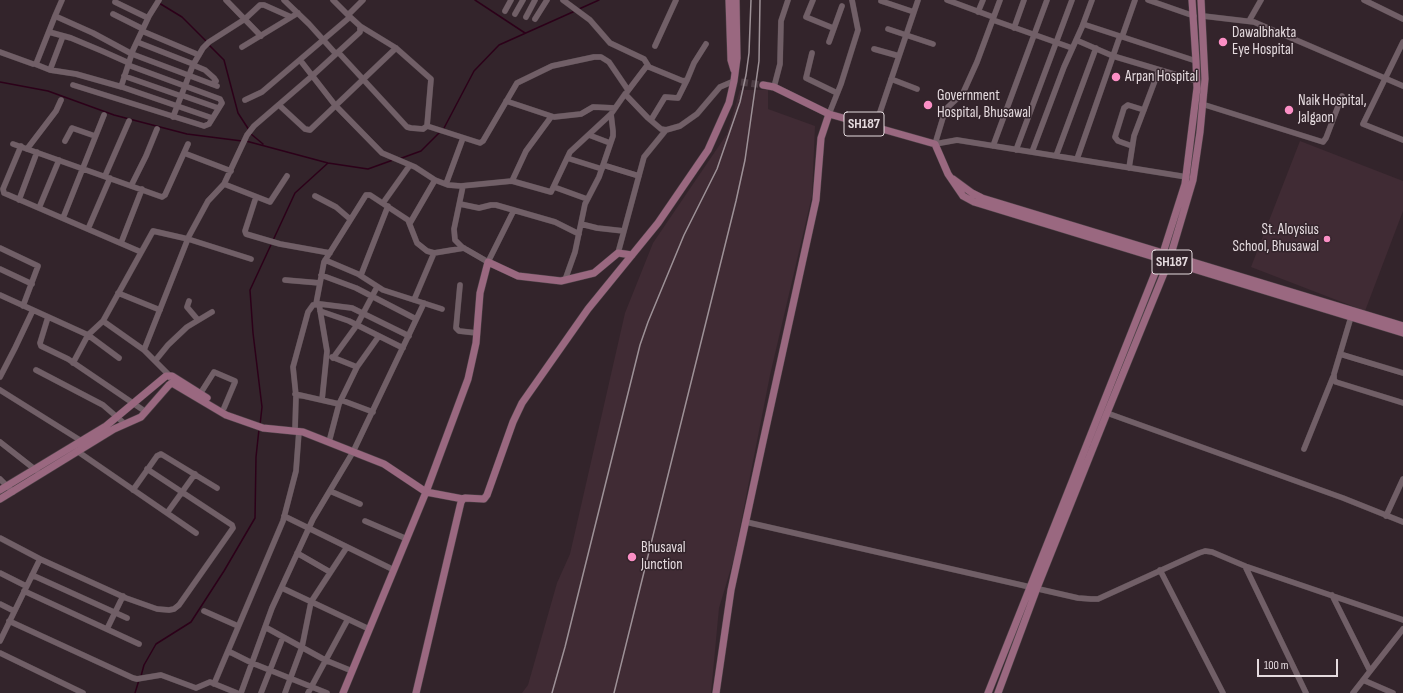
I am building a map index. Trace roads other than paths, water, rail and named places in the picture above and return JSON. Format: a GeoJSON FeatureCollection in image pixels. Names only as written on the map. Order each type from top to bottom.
{"type":"FeatureCollection","features":[{"type":"Feature","properties":{"kind":"main road"},"geometry":{"type":"LineString","coordinates":[[729,0],[731,60],[737,79]]}},
{"type":"Feature","properties":{"kind":"main road"},"geometry":{"type":"LineString","coordinates":[[38,471],[77,451],[84,443],[169,375],[200,394],[226,414],[260,427],[297,430],[329,442],[384,464],[426,492],[463,499],[484,499],[487,495],[513,422],[522,404],[588,309],[658,223],[708,150],[729,104],[737,79],[736,0]]}},
{"type":"Feature","properties":{"kind":"main road"},"geometry":{"type":"LineString","coordinates":[[998,693],[1033,587],[1130,333],[1162,256],[1187,177],[1197,81],[1192,0]]}},
{"type":"Feature","properties":{"kind":"main road"},"geometry":{"type":"LineString","coordinates":[[990,692],[1170,258],[1193,180],[1205,79],[1201,0]]}},
{"type":"Feature","properties":{"kind":"main road","name":"SH187"},"geometry":{"type":"LineString","coordinates":[[763,85],[774,87],[829,114],[935,144],[950,177],[990,204],[1403,326]]}},
{"type":"Feature","properties":{"kind":"main road"},"geometry":{"type":"LineString","coordinates":[[716,693],[731,590],[816,200],[821,138],[829,114]]}},
{"type":"Feature","properties":{"kind":"main road"},"geometry":{"type":"LineString","coordinates":[[343,693],[426,492],[468,379],[476,343],[480,293],[488,262],[518,276],[561,282],[594,273],[618,253],[632,255]]}},
{"type":"Feature","properties":{"kind":"main road","name":"SH187"},"geometry":{"type":"LineString","coordinates":[[1170,258],[1403,333]]}},
{"type":"Feature","properties":{"kind":"main road"},"geometry":{"type":"LineString","coordinates":[[1130,333],[1138,336]]}},
{"type":"Feature","properties":{"kind":"main road"},"geometry":{"type":"LineString","coordinates":[[0,499],[11,489],[38,471],[84,443],[141,417],[169,385],[173,384],[212,404],[224,408],[235,417]]}},
{"type":"Feature","properties":{"kind":"main road"},"geometry":{"type":"LineString","coordinates":[[0,490],[11,489]]}},
{"type":"Feature","properties":{"kind":"main road"},"geometry":{"type":"LineString","coordinates":[[416,693],[463,499]]}},
{"type":"Feature","properties":{"kind":"street"},"geometry":{"type":"LineString","coordinates":[[35,64],[38,62],[61,0]]}},
{"type":"Feature","properties":{"kind":"street"},"geometry":{"type":"LineString","coordinates":[[121,86],[142,30],[159,0]]}},
{"type":"Feature","properties":{"kind":"street"},"geometry":{"type":"LineString","coordinates":[[226,0],[261,36]]}},
{"type":"Feature","properties":{"kind":"street"},"geometry":{"type":"LineString","coordinates":[[284,0],[363,79],[407,127],[423,129],[427,126],[478,143],[481,142],[514,85],[552,66],[594,57],[601,58],[609,62],[627,92],[651,120],[661,129],[666,130],[680,126],[697,114],[720,87],[737,79]]}},
{"type":"Feature","properties":{"kind":"street"},"geometry":{"type":"LineString","coordinates":[[333,0],[360,26],[396,48],[431,79],[427,126]]}},
{"type":"Feature","properties":{"kind":"street"},"geometry":{"type":"LineString","coordinates":[[246,100],[262,92],[324,40],[363,0]]}},
{"type":"Feature","properties":{"kind":"street"},"geometry":{"type":"LineString","coordinates":[[505,11],[511,0]]}},
{"type":"Feature","properties":{"kind":"street"},"geometry":{"type":"LineString","coordinates":[[515,14],[523,0]]}},
{"type":"Feature","properties":{"kind":"street"},"geometry":{"type":"LineString","coordinates":[[526,17],[535,0]]}},
{"type":"Feature","properties":{"kind":"street"},"geometry":{"type":"LineString","coordinates":[[535,18],[547,0]]}},
{"type":"Feature","properties":{"kind":"street"},"geometry":{"type":"LineString","coordinates":[[655,46],[676,0]]}},
{"type":"Feature","properties":{"kind":"street"},"geometry":{"type":"LineString","coordinates":[[774,87],[780,64],[781,21],[788,0]]}},
{"type":"Feature","properties":{"kind":"street"},"geometry":{"type":"LineString","coordinates":[[812,0],[806,17],[833,28]]}},
{"type":"Feature","properties":{"kind":"street"},"geometry":{"type":"LineString","coordinates":[[829,114],[858,30],[852,0]]}},
{"type":"Feature","properties":{"kind":"street"},"geometry":{"type":"LineString","coordinates":[[881,0],[914,12]]}},
{"type":"Feature","properties":{"kind":"street"},"geometry":{"type":"LineString","coordinates":[[875,127],[918,0]]}},
{"type":"Feature","properties":{"kind":"street"},"geometry":{"type":"LineString","coordinates":[[948,0],[1014,28],[1072,48]]}},
{"type":"Feature","properties":{"kind":"street"},"geometry":{"type":"LineString","coordinates":[[978,12],[983,0]]}},
{"type":"Feature","properties":{"kind":"street"},"geometry":{"type":"LineString","coordinates":[[1000,0],[977,62],[963,93],[945,111],[935,144],[957,140],[1187,177]]}},
{"type":"Feature","properties":{"kind":"street"},"geometry":{"type":"LineString","coordinates":[[1014,28],[1024,0]]}},
{"type":"Feature","properties":{"kind":"street"},"geometry":{"type":"LineString","coordinates":[[993,146],[1047,0]]}},
{"type":"Feature","properties":{"kind":"street"},"geometry":{"type":"LineString","coordinates":[[1016,150],[1072,0]]}},
{"type":"Feature","properties":{"kind":"street"},"geometry":{"type":"LineString","coordinates":[[1032,152],[1064,67],[1092,0]]}},
{"type":"Feature","properties":{"kind":"street"},"geometry":{"type":"LineString","coordinates":[[1077,160],[1113,56],[1135,0]]}},
{"type":"Feature","properties":{"kind":"street"},"geometry":{"type":"LineString","coordinates":[[1148,0],[1194,16]]}},
{"type":"Feature","properties":{"kind":"street"},"geometry":{"type":"LineString","coordinates":[[1250,21],[1261,0]]}},
{"type":"Feature","properties":{"kind":"street"},"geometry":{"type":"LineString","coordinates":[[1364,0],[1403,19]]}},
{"type":"Feature","properties":{"kind":"street"},"geometry":{"type":"LineString","coordinates":[[567,1],[589,19],[610,43],[644,60],[649,67],[683,81],[687,80]]}},
{"type":"Feature","properties":{"kind":"street"},"geometry":{"type":"LineString","coordinates":[[115,2],[148,18]]}},
{"type":"Feature","properties":{"kind":"street"},"geometry":{"type":"LineString","coordinates":[[172,117],[193,65],[204,47],[209,42],[245,19],[262,5],[291,17]]}},
{"type":"Feature","properties":{"kind":"street"},"geometry":{"type":"LineString","coordinates":[[829,42],[842,6]]}},
{"type":"Feature","properties":{"kind":"street"},"geometry":{"type":"LineString","coordinates":[[242,47],[298,13]]}},
{"type":"Feature","properties":{"kind":"street"},"geometry":{"type":"LineString","coordinates":[[113,14],[142,30],[199,56]]}},
{"type":"Feature","properties":{"kind":"street"},"geometry":{"type":"LineString","coordinates":[[55,16],[93,33],[132,54],[215,85],[216,80],[205,70],[137,42]]}},
{"type":"Feature","properties":{"kind":"street"},"geometry":{"type":"LineString","coordinates":[[1202,16],[1254,22],[1403,86]]}},
{"type":"Feature","properties":{"kind":"street"},"geometry":{"type":"LineString","coordinates":[[1083,24],[1196,61]]}},
{"type":"Feature","properties":{"kind":"street"},"geometry":{"type":"LineString","coordinates":[[144,350],[188,239],[208,201],[224,184],[246,137],[254,126],[360,32],[360,26]]}},
{"type":"Feature","properties":{"kind":"street"},"geometry":{"type":"LineString","coordinates":[[888,29],[933,44]]}},
{"type":"Feature","properties":{"kind":"street"},"geometry":{"type":"LineString","coordinates":[[49,32],[102,51],[128,64],[185,85],[222,101],[208,125],[204,126],[73,85]]}},
{"type":"Feature","properties":{"kind":"street"},"geometry":{"type":"LineString","coordinates":[[50,70],[63,36]]}},
{"type":"Feature","properties":{"kind":"street"},"geometry":{"type":"LineString","coordinates":[[1076,40],[1113,56],[1197,81]]}},
{"type":"Feature","properties":{"kind":"street"},"geometry":{"type":"LineString","coordinates":[[1403,42],[1363,124],[1403,140]]}},
{"type":"Feature","properties":{"kind":"street"},"geometry":{"type":"LineString","coordinates":[[651,120],[665,97],[678,98],[694,63],[706,44]]}},
{"type":"Feature","properties":{"kind":"street"},"geometry":{"type":"LineString","coordinates":[[279,105],[305,129],[311,129],[396,48]]}},
{"type":"Feature","properties":{"kind":"street"},"geometry":{"type":"LineString","coordinates":[[1056,156],[1096,48]]}},
{"type":"Feature","properties":{"kind":"street"},"geometry":{"type":"LineString","coordinates":[[874,49],[899,56]]}},
{"type":"Feature","properties":{"kind":"street"},"geometry":{"type":"LineString","coordinates":[[0,52],[50,70],[76,74],[121,86],[212,118]]}},
{"type":"Feature","properties":{"kind":"street"},"geometry":{"type":"LineString","coordinates":[[812,53],[806,78],[837,93]]}},
{"type":"Feature","properties":{"kind":"street"},"geometry":{"type":"LineString","coordinates":[[300,60],[335,105],[382,153],[401,160],[435,180],[446,184],[463,186],[512,181],[551,192],[570,152],[611,114],[644,69],[649,67]]}},
{"type":"Feature","properties":{"kind":"street"},"geometry":{"type":"LineString","coordinates":[[1129,168],[1134,136],[1160,70]]}},
{"type":"Feature","properties":{"kind":"street"},"geometry":{"type":"LineString","coordinates":[[124,76],[218,108]]}},
{"type":"Feature","properties":{"kind":"street"},"geometry":{"type":"LineString","coordinates":[[891,79],[917,89]]}},
{"type":"Feature","properties":{"kind":"street"},"geometry":{"type":"LineString","coordinates":[[1202,104],[1323,142],[1326,138],[1342,96]]}},
{"type":"Feature","properties":{"kind":"street"},"geometry":{"type":"LineString","coordinates":[[27,149],[56,111],[61,100]]}},
{"type":"Feature","properties":{"kind":"street"},"geometry":{"type":"LineString","coordinates":[[506,100],[551,117],[581,114],[593,107],[615,108]]}},
{"type":"Feature","properties":{"kind":"street"},"geometry":{"type":"LineString","coordinates":[[1132,146],[1118,141],[1116,137],[1124,108],[1128,105],[1144,110]]}},
{"type":"Feature","properties":{"kind":"street"},"geometry":{"type":"LineString","coordinates":[[565,280],[574,254],[585,204],[598,179],[610,143],[613,131],[611,114]]}},
{"type":"Feature","properties":{"kind":"street"},"geometry":{"type":"LineString","coordinates":[[63,218],[104,115]]}},
{"type":"Feature","properties":{"kind":"street"},"geometry":{"type":"LineString","coordinates":[[512,181],[526,151],[551,117]]}},
{"type":"Feature","properties":{"kind":"street"},"geometry":{"type":"LineString","coordinates":[[88,229],[128,121]]}},
{"type":"Feature","properties":{"kind":"street"},"geometry":{"type":"LineString","coordinates":[[65,141],[72,128],[95,136]]}},
{"type":"Feature","properties":{"kind":"street"},"geometry":{"type":"LineString","coordinates":[[131,186],[157,129]]}},
{"type":"Feature","properties":{"kind":"street"},"geometry":{"type":"LineString","coordinates":[[618,253],[645,155],[666,130]]}},
{"type":"Feature","properties":{"kind":"street"},"geometry":{"type":"LineString","coordinates":[[589,134],[610,143]]}},
{"type":"Feature","properties":{"kind":"street"},"geometry":{"type":"LineString","coordinates":[[446,184],[463,138]]}},
{"type":"Feature","properties":{"kind":"street"},"geometry":{"type":"LineString","coordinates":[[13,144],[160,196],[165,195],[188,144]]}},
{"type":"Feature","properties":{"kind":"street"},"geometry":{"type":"LineString","coordinates":[[21,146],[3,192],[141,252]]}},
{"type":"Feature","properties":{"kind":"street"},"geometry":{"type":"LineString","coordinates":[[19,200],[37,152]]}},
{"type":"Feature","properties":{"kind":"street"},"geometry":{"type":"LineString","coordinates":[[184,153],[231,170]]}},
{"type":"Feature","properties":{"kind":"street"},"geometry":{"type":"LineString","coordinates":[[567,158],[639,176]]}},
{"type":"Feature","properties":{"kind":"street"},"geometry":{"type":"LineString","coordinates":[[39,208],[59,160]]}},
{"type":"Feature","properties":{"kind":"street"},"geometry":{"type":"LineString","coordinates":[[360,276],[386,205],[410,165]]}},
{"type":"Feature","properties":{"kind":"street"},"geometry":{"type":"LineString","coordinates":[[224,184],[270,202],[287,176]]}},
{"type":"Feature","properties":{"kind":"street"},"geometry":{"type":"LineString","coordinates":[[410,223],[435,180]]}},
{"type":"Feature","properties":{"kind":"street"},"geometry":{"type":"LineString","coordinates":[[463,186],[454,235],[458,244],[488,262],[514,210]]}},
{"type":"Feature","properties":{"kind":"street"},"geometry":{"type":"LineString","coordinates":[[554,187],[588,199]]}},
{"type":"Feature","properties":{"kind":"street"},"geometry":{"type":"LineString","coordinates":[[121,243],[142,189]]}},
{"type":"Feature","properties":{"kind":"street"},"geometry":{"type":"LineString","coordinates":[[322,400],[327,355],[320,311],[317,304],[321,275],[325,260],[366,195],[370,195],[406,218],[410,223],[417,243],[427,251],[434,253],[464,248]]}},
{"type":"Feature","properties":{"kind":"street"},"geometry":{"type":"LineString","coordinates":[[315,196],[336,206],[350,219]]}},
{"type":"Feature","properties":{"kind":"street"},"geometry":{"type":"LineString","coordinates":[[256,197],[245,233],[270,242],[330,253]]}},
{"type":"Feature","properties":{"kind":"street"},"geometry":{"type":"LineString","coordinates":[[460,204],[479,208],[494,205],[514,210],[555,222],[579,234]]}},
{"type":"Feature","properties":{"kind":"street"},"geometry":{"type":"LineString","coordinates":[[581,224],[596,228],[624,231]]}},
{"type":"Feature","properties":{"kind":"street"},"geometry":{"type":"LineString","coordinates":[[73,363],[88,336],[103,321],[153,231],[188,239],[251,259]]}},
{"type":"Feature","properties":{"kind":"street"},"geometry":{"type":"LineString","coordinates":[[0,249],[38,266],[23,306]]}},
{"type":"Feature","properties":{"kind":"street"},"geometry":{"type":"LineString","coordinates":[[414,300],[434,253]]}},
{"type":"Feature","properties":{"kind":"street"},"geometry":{"type":"LineString","coordinates":[[325,260],[360,276],[383,290],[442,309]]}},
{"type":"Feature","properties":{"kind":"street"},"geometry":{"type":"LineString","coordinates":[[0,269],[32,284]]}},
{"type":"Feature","properties":{"kind":"street"},"geometry":{"type":"LineString","coordinates":[[321,275],[353,287],[416,319]]}},
{"type":"Feature","properties":{"kind":"street"},"geometry":{"type":"LineString","coordinates":[[285,280],[320,283]]}},
{"type":"Feature","properties":{"kind":"street"},"geometry":{"type":"LineString","coordinates":[[460,285],[456,328],[458,330],[477,333]]}},
{"type":"Feature","properties":{"kind":"street"},"geometry":{"type":"LineString","coordinates":[[333,358],[364,314],[377,287]]}},
{"type":"Feature","properties":{"kind":"street"},"geometry":{"type":"LineString","coordinates":[[118,293],[160,310]]}},
{"type":"Feature","properties":{"kind":"street"},"geometry":{"type":"LineString","coordinates":[[0,295],[88,336],[119,358]]}},
{"type":"Feature","properties":{"kind":"street"},"geometry":{"type":"LineString","coordinates":[[189,301],[186,307],[198,320]]}},
{"type":"Feature","properties":{"kind":"street"},"geometry":{"type":"LineString","coordinates":[[241,693],[265,627],[297,553],[309,528],[353,452],[424,303]]}},
{"type":"Feature","properties":{"kind":"street"},"geometry":{"type":"LineString","coordinates":[[214,684],[284,516],[296,471],[297,430],[293,365],[308,312],[313,305],[317,304],[346,307],[364,314],[408,336]]}},
{"type":"Feature","properties":{"kind":"street"},"geometry":{"type":"LineString","coordinates":[[0,377],[33,310]]}},
{"type":"Feature","properties":{"kind":"street"},"geometry":{"type":"LineString","coordinates":[[320,311],[346,320],[403,348]]}},
{"type":"Feature","properties":{"kind":"street"},"geometry":{"type":"LineString","coordinates":[[154,361],[183,330],[212,312]]}},
{"type":"Feature","properties":{"kind":"street"},"geometry":{"type":"LineString","coordinates":[[48,317],[40,344],[73,363],[146,412]]}},
{"type":"Feature","properties":{"kind":"street"},"geometry":{"type":"LineString","coordinates":[[1304,448],[1333,377],[1351,317]]}},
{"type":"Feature","properties":{"kind":"street"},"geometry":{"type":"LineString","coordinates":[[103,321],[144,350],[169,375],[173,384]]}},
{"type":"Feature","properties":{"kind":"street"},"geometry":{"type":"LineString","coordinates":[[329,442],[340,402],[357,367],[378,336]]}},
{"type":"Feature","properties":{"kind":"street"},"geometry":{"type":"LineString","coordinates":[[1340,354],[1403,373]]}},
{"type":"Feature","properties":{"kind":"street"},"geometry":{"type":"LineString","coordinates":[[327,355],[357,367]]}},
{"type":"Feature","properties":{"kind":"street"},"geometry":{"type":"LineString","coordinates":[[36,370],[103,405],[126,424]]}},
{"type":"Feature","properties":{"kind":"street"},"geometry":{"type":"LineString","coordinates":[[200,394],[214,372],[234,381],[235,382],[224,408]]}},
{"type":"Feature","properties":{"kind":"street"},"geometry":{"type":"LineString","coordinates":[[1333,377],[1336,382],[1403,403]]}},
{"type":"Feature","properties":{"kind":"street"},"geometry":{"type":"LineString","coordinates":[[0,390],[84,443]]}},
{"type":"Feature","properties":{"kind":"street"},"geometry":{"type":"LineString","coordinates":[[295,394],[340,402],[373,412]]}},
{"type":"Feature","properties":{"kind":"street"},"geometry":{"type":"LineString","coordinates":[[1107,413],[1343,498],[1403,522]]}},
{"type":"Feature","properties":{"kind":"street"},"geometry":{"type":"LineString","coordinates":[[0,442],[38,471]]}},
{"type":"Feature","properties":{"kind":"street"},"geometry":{"type":"LineString","coordinates":[[77,451],[196,533]]}},
{"type":"Feature","properties":{"kind":"street"},"geometry":{"type":"LineString","coordinates":[[133,490],[157,456],[161,454],[217,488]]}},
{"type":"Feature","properties":{"kind":"street"},"geometry":{"type":"LineString","coordinates":[[0,538],[40,559],[123,596],[157,609],[174,609],[179,605],[233,530],[232,525],[147,469]]}},
{"type":"Feature","properties":{"kind":"street"},"geometry":{"type":"LineString","coordinates":[[167,513],[195,474]]}},
{"type":"Feature","properties":{"kind":"street"},"geometry":{"type":"LineString","coordinates":[[0,479],[11,489]]}},
{"type":"Feature","properties":{"kind":"street"},"geometry":{"type":"LineString","coordinates":[[1386,516],[1403,479]]}},
{"type":"Feature","properties":{"kind":"street"},"geometry":{"type":"LineString","coordinates":[[330,491],[360,504]]}},
{"type":"Feature","properties":{"kind":"street"},"geometry":{"type":"LineString","coordinates":[[284,516],[394,570]]}},
{"type":"Feature","properties":{"kind":"street"},"geometry":{"type":"LineString","coordinates":[[365,521],[407,539]]}},
{"type":"Feature","properties":{"kind":"street"},"geometry":{"type":"LineString","coordinates":[[746,522],[1078,598],[1098,599],[1160,570],[1205,552],[1212,552],[1245,566],[1403,620]]}},
{"type":"Feature","properties":{"kind":"street"},"geometry":{"type":"LineString","coordinates":[[285,693],[302,647],[311,602],[348,547]]}},
{"type":"Feature","properties":{"kind":"street"},"geometry":{"type":"LineString","coordinates":[[297,553],[330,572]]}},
{"type":"Feature","properties":{"kind":"street"},"geometry":{"type":"LineString","coordinates":[[0,641],[1,634],[9,622],[40,559]]}},
{"type":"Feature","properties":{"kind":"street"},"geometry":{"type":"LineString","coordinates":[[1245,566],[1306,693]]}},
{"type":"Feature","properties":{"kind":"street"},"geometry":{"type":"LineString","coordinates":[[1160,570],[1223,693]]}},
{"type":"Feature","properties":{"kind":"street"},"geometry":{"type":"LineString","coordinates":[[0,572],[25,589],[138,644]]}},
{"type":"Feature","properties":{"kind":"street"},"geometry":{"type":"LineString","coordinates":[[32,575],[127,618]]}},
{"type":"Feature","properties":{"kind":"street"},"geometry":{"type":"LineString","coordinates":[[282,588],[369,629]]}},
{"type":"Feature","properties":{"kind":"street"},"geometry":{"type":"LineString","coordinates":[[1332,595],[1370,671]]}},
{"type":"Feature","properties":{"kind":"street"},"geometry":{"type":"LineString","coordinates":[[107,629],[123,596]]}},
{"type":"Feature","properties":{"kind":"street"},"geometry":{"type":"LineString","coordinates":[[0,604],[14,611]]}},
{"type":"Feature","properties":{"kind":"street"},"geometry":{"type":"LineString","coordinates":[[204,611],[238,626]]}},
{"type":"Feature","properties":{"kind":"street"},"geometry":{"type":"LineString","coordinates":[[308,693],[348,619]]}},
{"type":"Feature","properties":{"kind":"street"},"geometry":{"type":"LineString","coordinates":[[9,622],[133,678],[137,679],[161,675],[196,690],[210,682],[237,693]]}},
{"type":"Feature","properties":{"kind":"street"},"geometry":{"type":"LineString","coordinates":[[265,627],[325,660],[352,671]]}},
{"type":"Feature","properties":{"kind":"street"},"geometry":{"type":"LineString","coordinates":[[1353,693],[1403,629]]}},
{"type":"Feature","properties":{"kind":"street"},"geometry":{"type":"LineString","coordinates":[[261,693],[283,637]]}},
{"type":"Feature","properties":{"kind":"street"},"geometry":{"type":"LineString","coordinates":[[228,651],[252,663],[327,693]]}},
{"type":"Feature","properties":{"kind":"street"},"geometry":{"type":"LineString","coordinates":[[0,653],[83,693]]}},
{"type":"Feature","properties":{"kind":"street"},"geometry":{"type":"LineString","coordinates":[[1363,680],[1393,693]]}},
{"type":"Feature","properties":{"kind":"waterway"},"geometry":{"type":"LineString","coordinates":[[475,0],[525,33]]}},
{"type":"Feature","properties":{"kind":"waterway"},"geometry":{"type":"LineString","coordinates":[[579,9],[599,0]]}},
{"type":"Feature","properties":{"kind":"waterway"},"geometry":{"type":"LineString","coordinates":[[159,3],[182,17],[207,42]]}},
{"type":"Feature","properties":{"kind":"waterway"},"geometry":{"type":"LineString","coordinates":[[443,130],[474,71],[499,45],[575,11]]}},
{"type":"Feature","properties":{"kind":"waterway"},"geometry":{"type":"LineString","coordinates":[[209,45],[224,60],[238,113],[249,130]]}},
{"type":"Feature","properties":{"kind":"waterway"},"geometry":{"type":"LineString","coordinates":[[0,82],[48,91],[114,115],[187,134],[242,141]]}},
{"type":"Feature","properties":{"kind":"waterway"},"geometry":{"type":"LineString","coordinates":[[399,159],[421,151],[440,132]]}},
{"type":"Feature","properties":{"kind":"waterway"},"geometry":{"type":"LineString","coordinates":[[251,134],[263,144]]}},
{"type":"Feature","properties":{"kind":"waterway"},"geometry":{"type":"LineString","coordinates":[[246,141],[328,163],[368,169],[393,160]]}},
{"type":"Feature","properties":{"kind":"waterway"},"geometry":{"type":"LineString","coordinates":[[260,425],[262,407],[253,333],[250,290],[295,193],[328,163]]}},
{"type":"Feature","properties":{"kind":"waterway"},"geometry":{"type":"LineString","coordinates":[[141,676],[144,665],[156,644],[191,622],[224,571],[255,518],[256,457],[259,429]]}},
{"type":"Feature","properties":{"kind":"waterway"},"geometry":{"type":"LineString","coordinates":[[135,693],[139,680]]}},
{"type":"Feature","properties":{"kind":"tunnel"},"geometry":{"type":"LineString","coordinates":[[741,82],[763,85]]}},
{"type":"Feature","properties":{"kind":"railway"},"geometry":{"type":"LineString","coordinates":[[552,693],[565,647],[640,345],[684,235],[717,169],[740,102],[749,53],[751,0]]}},
{"type":"Feature","properties":{"kind":"railway"},"geometry":{"type":"LineString","coordinates":[[614,693],[745,160],[759,61],[760,0]]}},
{"type":"Feature","properties":{"kind":"place","name":"Dawalbhakta Eye Hospital"},"geometry":{"type":"Point","coordinates":[1223,42]}},
{"type":"Feature","properties":{"kind":"place","name":"Arpan Hospital"},"geometry":{"type":"Point","coordinates":[1116,77]}},
{"type":"Feature","properties":{"kind":"place","name":"Government Hospital, Bhusawal"},"geometry":{"type":"Point","coordinates":[928,105]}},
{"type":"Feature","properties":{"kind":"place","name":"Naik Hospital, Jalgaon"},"geometry":{"type":"Point","coordinates":[1289,110]}},
{"type":"Feature","properties":{"kind":"place","name":"St. Aloysius School, Bhusawal"},"geometry":{"type":"Point","coordinates":[1327,239]}},
{"type":"Feature","properties":{"kind":"place","name":"Bhusaval Junction"},"geometry":{"type":"Point","coordinates":[632,557]}}]}
